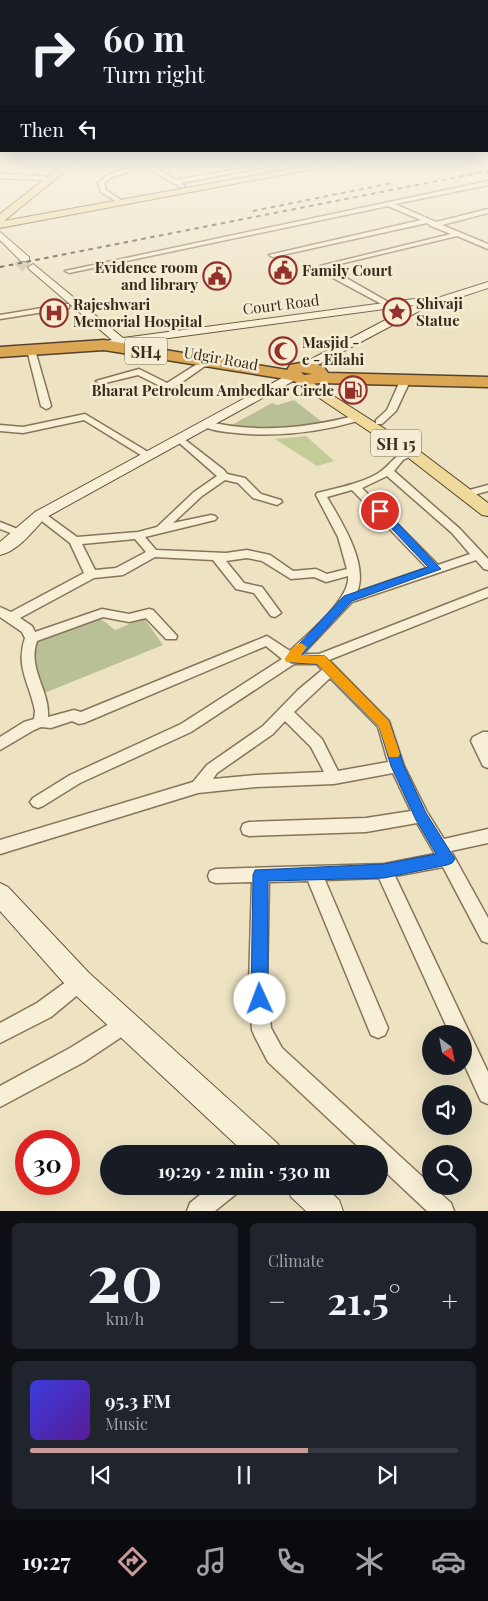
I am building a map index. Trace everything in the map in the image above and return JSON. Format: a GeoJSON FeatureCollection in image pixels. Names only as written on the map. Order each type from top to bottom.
{"type":"FeatureCollection","features":[{"type":"Feature","properties":{"kind":"highway","name":"Udgir Road"},"geometry":{"type":"LineString","coordinates":[[0,346],[118,342],[306,374],[488,378]]}},
{"type":"Feature","properties":{"kind":"highway","name":"Udgir Road"},"geometry":{"type":"LineString","coordinates":[[0,352],[118,342],[208,361],[306,374],[405,381],[488,382]]}},
{"type":"Feature","properties":{"kind":"main road"},"geometry":{"type":"LineString","coordinates":[[0,222],[15,220]]}},
{"type":"Feature","properties":{"kind":"main road","name":"SH 15"},"geometry":{"type":"LineString","coordinates":[[306,374],[358,418],[412,453],[480,493]]}},
{"type":"Feature","properties":{"kind":"main road","name":"SH 15"},"geometry":{"type":"LineString","coordinates":[[306,374],[379,422],[480,493],[488,511]]}},
{"type":"Feature","properties":{"kind":"street"},"geometry":{"type":"LineString","coordinates":[[69,271],[319,220]]}},
{"type":"Feature","properties":{"kind":"street"},"geometry":{"type":"LineString","coordinates":[[427,220],[436,224]]}},
{"type":"Feature","properties":{"kind":"street"},"geometry":{"type":"LineString","coordinates":[[427,220],[488,247]]}},
{"type":"Feature","properties":{"kind":"street"},"geometry":{"type":"LineString","coordinates":[[273,255],[454,220]]}},
{"type":"Feature","properties":{"kind":"street"},"geometry":{"type":"LineString","coordinates":[[0,234],[66,306],[118,342],[306,318],[429,307],[488,290]]}},
{"type":"Feature","properties":{"kind":"street"},"geometry":{"type":"LineString","coordinates":[[387,305],[323,269],[324,266],[458,234]]}},
{"type":"Feature","properties":{"kind":"street"},"geometry":{"type":"LineString","coordinates":[[475,242],[488,238]]}},
{"type":"Feature","properties":{"kind":"street"},"geometry":{"type":"LineString","coordinates":[[0,244],[118,342]]}},
{"type":"Feature","properties":{"kind":"street"},"geometry":{"type":"LineString","coordinates":[[0,550],[40,514],[148,454],[306,374],[429,307],[488,285]]}},
{"type":"Feature","properties":{"kind":"street","name":"Court Road"},"geometry":{"type":"LineString","coordinates":[[306,318],[414,302],[429,307]]}},
{"type":"Feature","properties":{"kind":"street"},"geometry":{"type":"LineString","coordinates":[[0,317],[66,306]]}},
{"type":"Feature","properties":{"kind":"street"},"geometry":{"type":"LineString","coordinates":[[31,350],[46,406]]}},
{"type":"Feature","properties":{"kind":"street"},"geometry":{"type":"LineString","coordinates":[[101,381],[139,372],[166,386],[175,383],[208,361]]}},
{"type":"Feature","properties":{"kind":"street"},"geometry":{"type":"LineString","coordinates":[[379,422],[391,411],[405,381]]}},
{"type":"Feature","properties":{"kind":"street"},"geometry":{"type":"LineString","coordinates":[[0,428],[23,430],[85,417],[148,454]]}},
{"type":"Feature","properties":{"kind":"street"},"geometry":{"type":"LineString","coordinates":[[205,424],[236,430],[295,430],[327,427],[358,418]]}},
{"type":"Feature","properties":{"kind":"street"},"geometry":{"type":"LineString","coordinates":[[178,438],[220,472],[223,477]]}},
{"type":"Feature","properties":{"kind":"street"},"geometry":{"type":"LineString","coordinates":[[38,802],[75,779],[186,728],[291,659],[348,599],[355,583],[344,537],[322,495],[354,486],[388,471],[398,457],[412,453]]}},
{"type":"Feature","properties":{"kind":"street"},"geometry":{"type":"LineString","coordinates":[[388,471],[456,531],[488,566]]}},
{"type":"Feature","properties":{"kind":"street"},"geometry":{"type":"LineString","coordinates":[[161,529],[198,494],[223,477],[241,480],[257,496],[277,502]]}},
{"type":"Feature","properties":{"kind":"street"},"geometry":{"type":"LineString","coordinates":[[354,486],[435,569]]}},
{"type":"Feature","properties":{"kind":"street"},"geometry":{"type":"LineString","coordinates":[[40,514],[75,541],[91,574]]}},
{"type":"Feature","properties":{"kind":"street"},"geometry":{"type":"LineString","coordinates":[[75,541],[138,535],[211,518]]}},
{"type":"Feature","properties":{"kind":"street"},"geometry":{"type":"LineString","coordinates":[[0,525],[20,534]]}},
{"type":"Feature","properties":{"kind":"street"},"geometry":{"type":"LineString","coordinates":[[138,535],[153,553]]}},
{"type":"Feature","properties":{"kind":"street"},"geometry":{"type":"LineString","coordinates":[[32,638],[27,629],[6,614],[91,574],[119,572],[153,553],[217,556],[247,554],[255,558],[266,558],[291,575],[316,573],[326,578],[353,570]]}},
{"type":"Feature","properties":{"kind":"street"},"geometry":{"type":"LineString","coordinates":[[348,599],[478,555]]}},
{"type":"Feature","properties":{"kind":"street"},"geometry":{"type":"LineString","coordinates":[[217,556],[240,586],[258,590],[275,613]]}},
{"type":"Feature","properties":{"kind":"street"},"geometry":{"type":"LineString","coordinates":[[0,743],[29,726],[41,722],[51,723],[74,715],[79,719],[267,640],[291,659],[320,659],[488,592]]}},
{"type":"Feature","properties":{"kind":"street"},"geometry":{"type":"LineString","coordinates":[[41,722],[43,712],[27,666],[26,648],[32,638],[106,612],[129,618],[149,613],[171,636]]}},
{"type":"Feature","properties":{"kind":"street"},"geometry":{"type":"LineString","coordinates":[[320,659],[384,725],[397,766],[421,816],[488,935]]}},
{"type":"Feature","properties":{"kind":"street"},"geometry":{"type":"LineString","coordinates":[[198,787],[212,769],[268,730],[331,670]]}},
{"type":"Feature","properties":{"kind":"street"},"geometry":{"type":"LineString","coordinates":[[286,712],[317,743],[334,778]]}},
{"type":"Feature","properties":{"kind":"street"},"geometry":{"type":"LineString","coordinates":[[488,738],[478,741],[488,762]]}},
{"type":"Feature","properties":{"kind":"street"},"geometry":{"type":"LineString","coordinates":[[0,846],[198,787],[256,781],[334,778],[397,766]]}},
{"type":"Feature","properties":{"kind":"street"},"geometry":{"type":"LineString","coordinates":[[249,829],[366,825],[421,816]]}},
{"type":"Feature","properties":{"kind":"street"},"geometry":{"type":"LineString","coordinates":[[216,876],[384,871],[443,853],[488,836]]}},
{"type":"Feature","properties":{"kind":"street"},"geometry":{"type":"LineString","coordinates":[[384,871],[456,1025]]}},
{"type":"Feature","properties":{"kind":"street"},"geometry":{"type":"LineString","coordinates":[[314,874],[378,1028]]}},
{"type":"Feature","properties":{"kind":"street"},"geometry":{"type":"LineString","coordinates":[[261,875],[259,993],[262,1030],[275,1054],[443,1211]]}},
{"type":"Feature","properties":{"kind":"street"},"geometry":{"type":"LineString","coordinates":[[0,894],[80,982],[256,1145]]}},
{"type":"Feature","properties":{"kind":"street"},"geometry":{"type":"LineString","coordinates":[[0,1033],[44,1010],[80,982]]}},
{"type":"Feature","properties":{"kind":"street"},"geometry":{"type":"LineString","coordinates":[[0,1097],[77,1055],[125,1023]]}},
{"type":"Feature","properties":{"kind":"street"},"geometry":{"type":"LineString","coordinates":[[472,1060],[488,1094]]}},
{"type":"Feature","properties":{"kind":"street"},"geometry":{"type":"LineString","coordinates":[[198,1211],[217,1195]]}},
{"type":"Feature","properties":{"kind":"street"},"geometry":{"type":"LineString","coordinates":[[311,1195],[328,1211]]}},
{"type":"Feature","properties":{"kind":"green space"},"geometry":{"type":"Polygon","coordinates":[[[294,400],[326,425],[269,429],[230,426],[272,403],[277,405],[294,400]]]}},
{"type":"Feature","properties":{"kind":"green space"},"geometry":{"type":"Polygon","coordinates":[[[306,436],[334,461],[317,466],[275,439],[306,436]]]}},
{"type":"Feature","properties":{"kind":"green space"},"geometry":{"type":"Polygon","coordinates":[[[100,618],[115,630],[144,618],[163,645],[42,694],[32,665],[33,644],[100,618]]]}},
{"type":"Feature","properties":{"kind":"tunnel"},"geometry":{"type":"LineString","coordinates":[[18,260],[27,268]]}},
{"type":"Feature","properties":{"kind":"railway"},"geometry":{"type":"LineString","coordinates":[[0,267],[241,220]]}},
{"type":"Feature","properties":{"kind":"slow traffic"},"geometry":{"type":"LineString","coordinates":[[301,647],[291,659],[320,659],[384,725],[393,754]]}},
{"type":"Feature","properties":{"kind":"place","name":"Family Court"},"geometry":{"type":"Point","coordinates":[283,270]}},
{"type":"Feature","properties":{"kind":"place","name":"Evidence room and library"},"geometry":{"type":"Point","coordinates":[217,276]}},
{"type":"Feature","properties":{"kind":"place","name":"Shivaji Statue"},"geometry":{"type":"Point","coordinates":[397,312]}},
{"type":"Feature","properties":{"kind":"place","name":"Rajeshwari Memorial Hospital"},"geometry":{"type":"Point","coordinates":[54,313]}},
{"type":"Feature","properties":{"kind":"place","name":"Masjid - e - Eilahi"},"geometry":{"type":"Point","coordinates":[283,351]}},
{"type":"Feature","properties":{"kind":"place","name":"Bharat Petroleum Ambedkar Circle"},"geometry":{"type":"Point","coordinates":[353,390]}},
{"type":"Feature","properties":{"kind":"route"},"geometry":{"type":"LineString","coordinates":[[260,999],[258,984],[261,875],[384,871],[447,859],[421,816],[397,766],[384,725],[320,659],[291,659],[348,599],[435,569],[380,511]]}}]}
